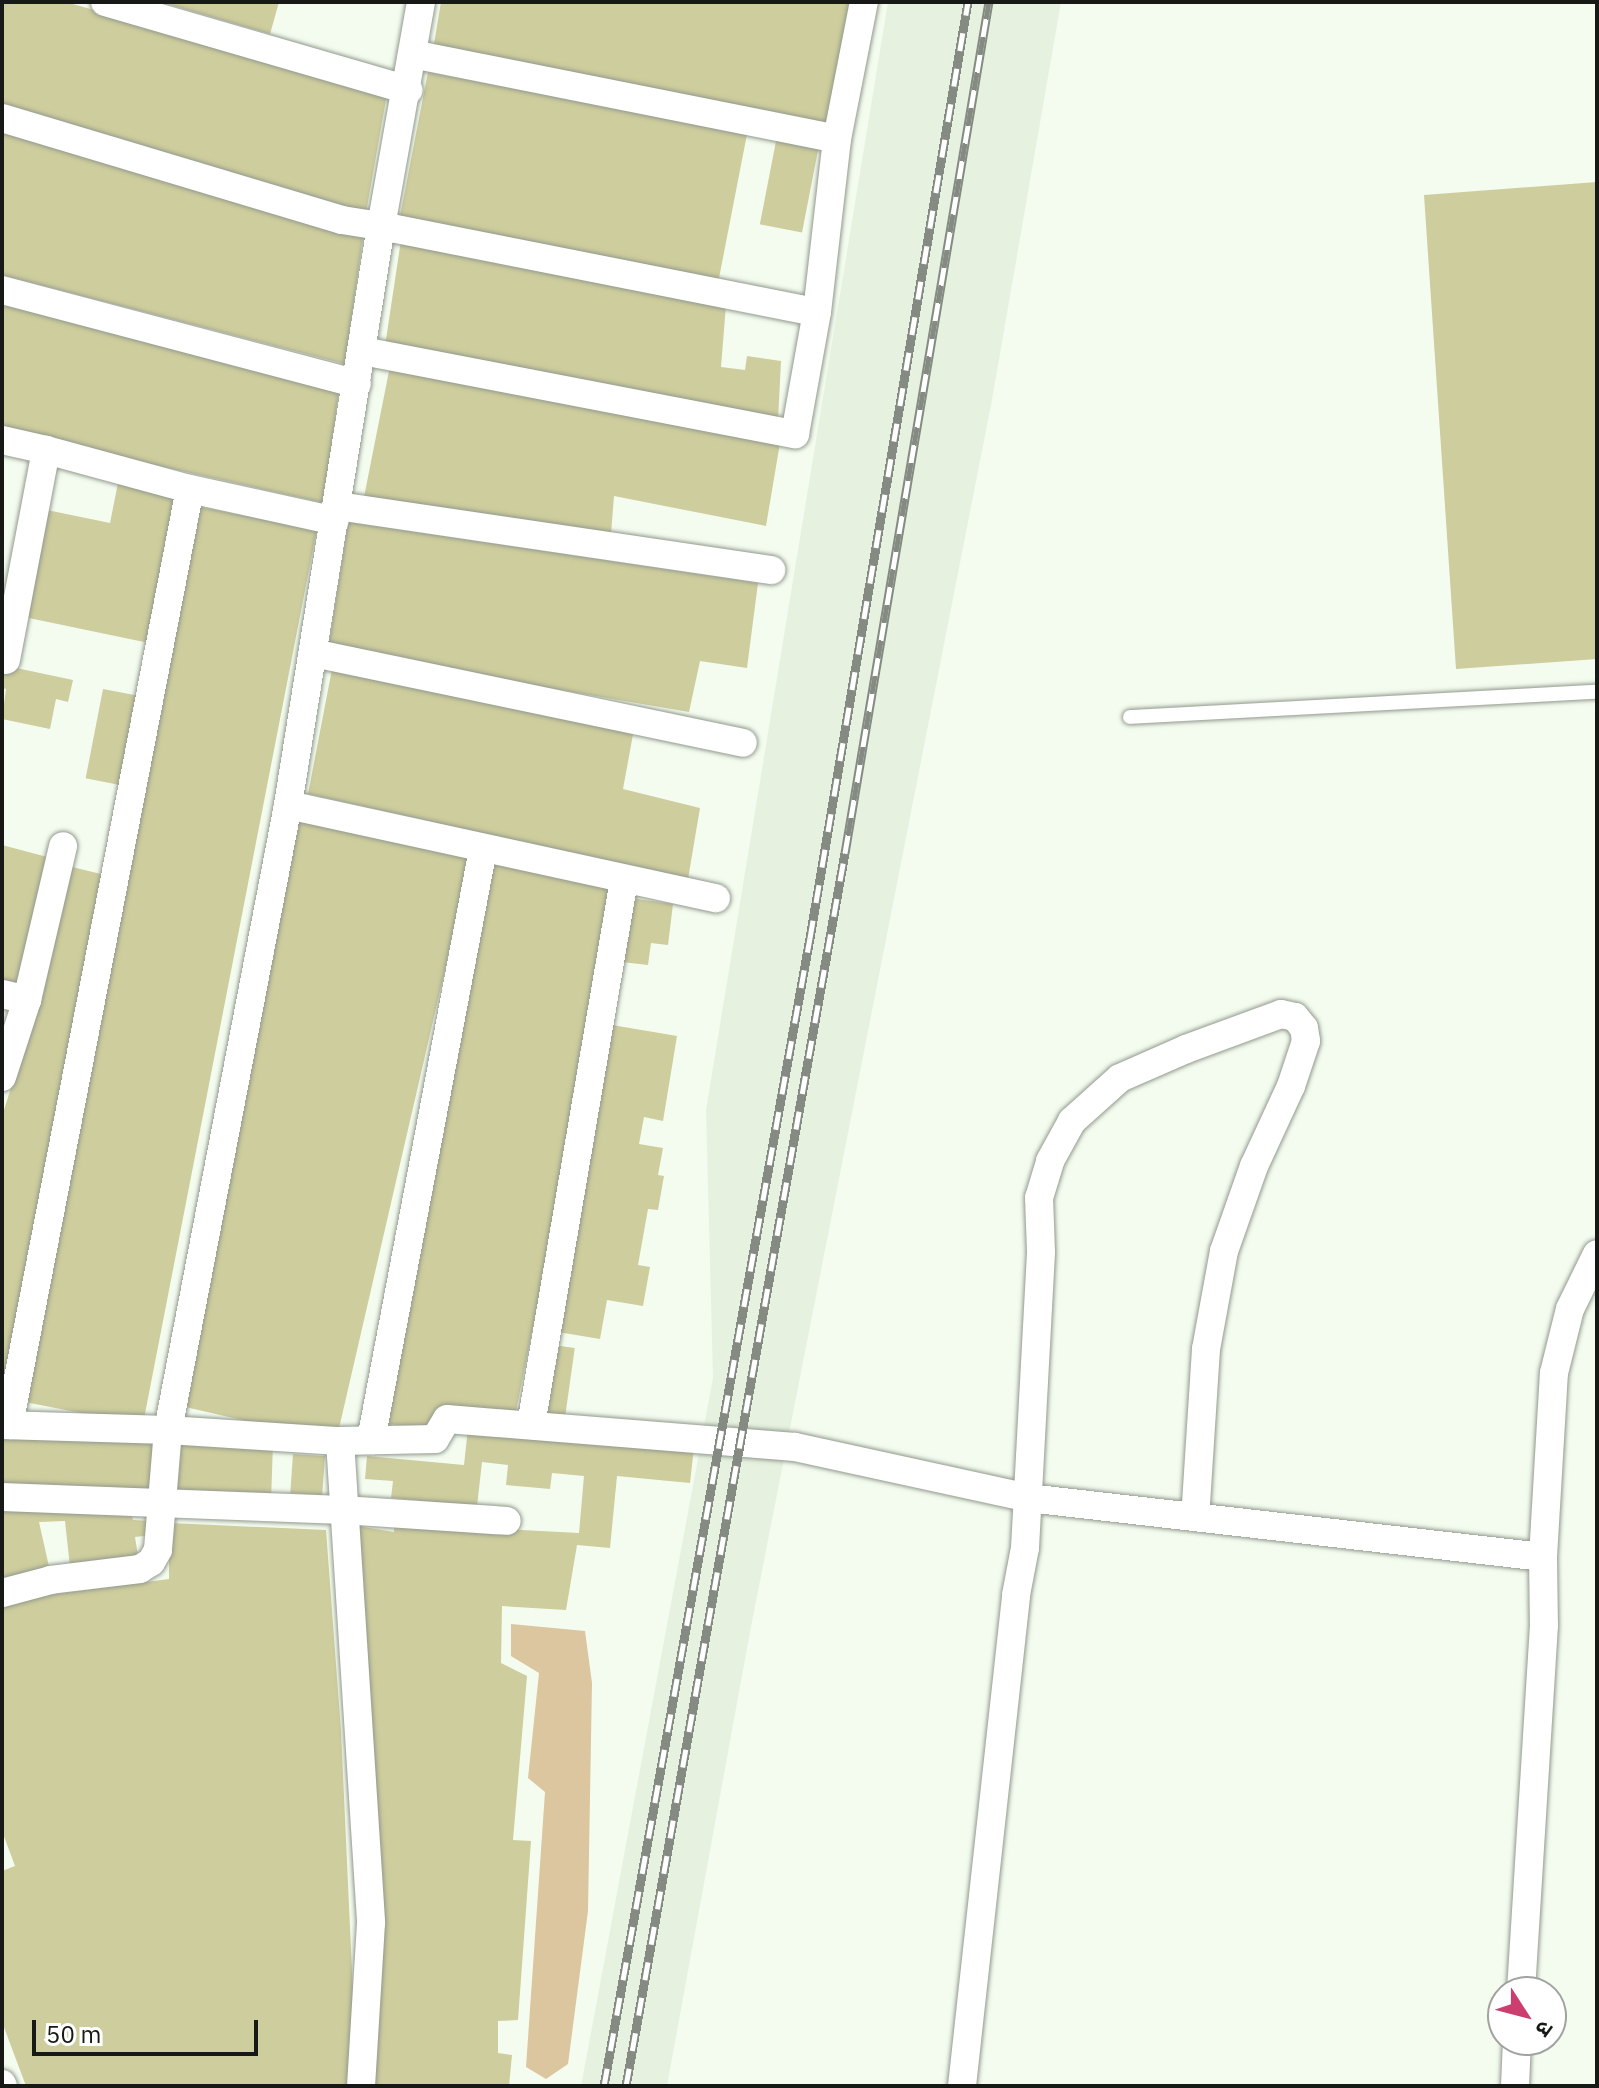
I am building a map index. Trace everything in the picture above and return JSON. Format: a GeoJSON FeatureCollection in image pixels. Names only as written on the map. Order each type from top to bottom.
{"type":"FeatureCollection","features":[{"type":"Feature","properties":{"kind":"street"},"geometry":{"type":"LineString","coordinates":[[105,2],[408,90]]}},
{"type":"Feature","properties":{"kind":"street"},"geometry":{"type":"LineString","coordinates":[[2,1593],[51,1580],[140,1569],[158,1550],[168,1430],[288,805],[381,226],[408,90],[421,2]]}},
{"type":"Feature","properties":{"kind":"street"},"geometry":{"type":"LineString","coordinates":[[362,351],[795,434],[817,312],[837,139],[864,2]]}},
{"type":"Feature","properties":{"kind":"street"},"geometry":{"type":"LineString","coordinates":[[412,54],[837,139]]}},
{"type":"Feature","properties":{"kind":"street"},"geometry":{"type":"LineString","coordinates":[[2,118],[342,220],[817,312]]}},
{"type":"Feature","properties":{"kind":"street"},"geometry":{"type":"LineString","coordinates":[[2,290],[357,384]]}},
{"type":"Feature","properties":{"kind":"street"},"geometry":{"type":"LineString","coordinates":[[2,440],[190,489],[336,514],[771,570]]}},
{"type":"Feature","properties":{"kind":"street"},"geometry":{"type":"LineString","coordinates":[[6,660],[46,450]]}},
{"type":"Feature","properties":{"kind":"street"},"geometry":{"type":"LineString","coordinates":[[190,489],[6,1425],[168,1430],[340,1441],[435,1439],[447,1419],[795,1447],[1028,1498],[1543,1557]]}},
{"type":"Feature","properties":{"kind":"street"},"geometry":{"type":"LineString","coordinates":[[313,653],[743,743]]}},
{"type":"Feature","properties":{"kind":"street"},"geometry":{"type":"LineString","coordinates":[[288,805],[716,898]]}},
{"type":"Feature","properties":{"kind":"street"},"geometry":{"type":"LineString","coordinates":[[2,1077],[15,997],[63,846]]}},
{"type":"Feature","properties":{"kind":"street"},"geometry":{"type":"LineString","coordinates":[[371,1440],[483,849]]}},
{"type":"Feature","properties":{"kind":"street"},"geometry":{"type":"LineString","coordinates":[[531,1425],[624,880]]}},
{"type":"Feature","properties":{"kind":"street"},"geometry":{"type":"LineString","coordinates":[[962,2086],[1028,1498],[1041,1252],[1039,1198],[1050,1161],[1072,1121],[1120,1078],[1186,1049],[1281,1014],[1295,1017],[1304,1028],[1306,1041],[1291,1086],[1254,1166],[1224,1251],[1206,1349],[1195,1517]]}},
{"type":"Feature","properties":{"kind":"street"},"geometry":{"type":"LineString","coordinates":[[1522,1976],[1544,1625],[1543,1557],[1554,1373],[1570,1309],[1597,1254]]}},
{"type":"Feature","properties":{"kind":"street"},"geometry":{"type":"LineString","coordinates":[[340,1441],[371,1923],[361,2086]]}},
{"type":"Feature","properties":{"kind":"street"},"geometry":{"type":"LineString","coordinates":[[2,1497],[162,1506],[343,1510],[507,1521]]}},
{"type":"Feature","properties":{"kind":"street"},"geometry":{"type":"LineString","coordinates":[[1515,2086],[1516,2056]]}},
{"type":"Feature","properties":{"kind":"lane"},"geometry":{"type":"LineString","coordinates":[[1130,717],[1597,692]]}},
{"type":"Feature","properties":{"kind":"shaded area"},"geometry":{"type":"Polygon","coordinates":[[[888,2],[1061,2],[992,400],[750,1632],[667,2086],[581,2086],[713,1378],[706,1110],[888,2]]]}},
{"type":"Feature","properties":{"kind":"shaded area"},"geometry":{"type":"Polygon","coordinates":[[[511,1624],[585,1631],[592,1683],[588,1911],[568,2064],[546,2079],[526,2067],[545,1792],[528,1778],[539,1673],[511,1656],[511,1624]]]}},
{"type":"Feature","properties":{"kind":"building"},"geometry":{"type":"Polygon","coordinates":[[[2,2],[66,2],[387,94],[366,213],[2,106],[2,2]]]}},
{"type":"Feature","properties":{"kind":"building"},"geometry":{"type":"Polygon","coordinates":[[[161,2],[279,2],[270,34],[161,2]]]}},
{"type":"Feature","properties":{"kind":"building"},"geometry":{"type":"Polygon","coordinates":[[[441,2],[851,2],[829,125],[433,50],[441,2]]]}},
{"type":"Feature","properties":{"kind":"building"},"geometry":{"type":"Polygon","coordinates":[[[428,72],[747,134],[718,281],[399,219],[428,72]]]}},
{"type":"Feature","properties":{"kind":"building"},"geometry":{"type":"Polygon","coordinates":[[[2,129],[363,237],[345,364],[2,275],[2,129]]]}},
{"type":"Feature","properties":{"kind":"building"},"geometry":{"type":"Polygon","coordinates":[[[777,136],[819,144],[802,233],[760,224],[777,136]]]}},
{"type":"Feature","properties":{"kind":"building"},"geometry":{"type":"Polygon","coordinates":[[[1597,182],[1597,659],[1456,669],[1424,195],[1597,182]]]}},
{"type":"Feature","properties":{"kind":"building"},"geometry":{"type":"Polygon","coordinates":[[[401,240],[726,305],[721,367],[745,370],[747,356],[781,361],[778,421],[385,346],[401,240]]]}},
{"type":"Feature","properties":{"kind":"building"},"geometry":{"type":"Polygon","coordinates":[[[2,301],[339,387],[325,503],[2,431],[2,301]]]}},
{"type":"Feature","properties":{"kind":"building"},"geometry":{"type":"Polygon","coordinates":[[[390,366],[780,443],[766,526],[614,496],[611,534],[364,497],[390,366]]]}},
{"type":"Feature","properties":{"kind":"building"},"geometry":{"type":"Polygon","coordinates":[[[118,483],[181,496],[149,643],[24,617],[47,510],[110,523],[118,483]]]}},
{"type":"Feature","properties":{"kind":"building"},"geometry":{"type":"Polygon","coordinates":[[[200,507],[317,530],[143,1425],[26,1402],[200,507]]]}},
{"type":"Feature","properties":{"kind":"building"},"geometry":{"type":"Polygon","coordinates":[[[348,522],[758,583],[747,668],[700,661],[689,712],[328,650],[348,522]]]}},
{"type":"Feature","properties":{"kind":"building"},"geometry":{"type":"Polygon","coordinates":[[[333,664],[634,729],[623,789],[700,808],[688,879],[308,794],[333,664]]]}},
{"type":"Feature","properties":{"kind":"building"},"geometry":{"type":"Polygon","coordinates":[[[2,665],[73,680],[68,702],[56,699],[50,729],[2,719],[6,689],[2,688],[2,665]]]}},
{"type":"Feature","properties":{"kind":"building"},"geometry":{"type":"Polygon","coordinates":[[[103,689],[138,696],[121,785],[86,778],[103,689]]]}},
{"type":"Feature","properties":{"kind":"building"},"geometry":{"type":"Polygon","coordinates":[[[297,819],[470,859],[336,1442],[162,1402],[297,819]]]}},
{"type":"Feature","properties":{"kind":"building"},"geometry":{"type":"Polygon","coordinates":[[[2,845],[51,858],[18,989],[2,986],[2,845]]]}},
{"type":"Feature","properties":{"kind":"building"},"geometry":{"type":"Polygon","coordinates":[[[492,860],[612,885],[560,1193],[515,1416],[428,1429],[381,1423],[492,860]]]}},
{"type":"Feature","properties":{"kind":"building"},"geometry":{"type":"Polygon","coordinates":[[[68,866],[105,875],[2,1406],[2,1116],[39,1001],[68,866]]]}},
{"type":"Feature","properties":{"kind":"building"},"geometry":{"type":"Polygon","coordinates":[[[630,898],[673,904],[668,945],[651,943],[648,965],[622,962],[630,898]]]}},
{"type":"Feature","properties":{"kind":"building"},"geometry":{"type":"Polygon","coordinates":[[[612,1025],[677,1036],[663,1121],[644,1117],[639,1144],[663,1148],[658,1175],[664,1176],[658,1210],[648,1209],[638,1265],[650,1267],[643,1306],[607,1300],[600,1339],[558,1332],[612,1025]]]}},
{"type":"Feature","properties":{"kind":"building"},"geometry":{"type":"Polygon","coordinates":[[[553,1345],[575,1348],[565,1418],[543,1415],[553,1345]]]}},
{"type":"Feature","properties":{"kind":"building"},"geometry":{"type":"Polygon","coordinates":[[[468,1428],[694,1447],[690,1483],[617,1476],[610,1548],[577,1545],[566,1610],[502,1606],[501,1663],[527,1676],[513,1840],[531,1841],[518,2020],[498,2021],[498,2053],[512,2055],[509,2086],[373,2086],[351,1525],[394,1532],[394,1523],[579,1533],[584,1476],[552,1473],[550,1489],[506,1485],[508,1465],[482,1462],[477,1506],[391,1498],[393,1481],[365,1479],[367,1456],[464,1465],[468,1428]]]}},
{"type":"Feature","properties":{"kind":"building"},"geometry":{"type":"Polygon","coordinates":[[[2,1434],[154,1442],[151,1493],[2,1485],[2,1434]]]}},
{"type":"Feature","properties":{"kind":"building"},"geometry":{"type":"Polygon","coordinates":[[[175,1442],[273,1445],[271,1497],[173,1494],[175,1442]]]}},
{"type":"Feature","properties":{"kind":"building"},"geometry":{"type":"Polygon","coordinates":[[[293,1454],[325,1456],[322,1495],[290,1493],[293,1454]]]}},
{"type":"Feature","properties":{"kind":"building"},"geometry":{"type":"Polygon","coordinates":[[[2,1503],[130,1510],[133,1520],[151,1521],[153,1535],[135,1537],[138,1556],[70,1567],[65,1521],[39,1522],[50,1571],[2,1585],[2,1503]]]}},
{"type":"Feature","properties":{"kind":"building"},"geometry":{"type":"Polygon","coordinates":[[[169,1523],[326,1530],[341,1731],[353,1993],[349,2086],[26,2086],[2,2022],[2,1871],[15,1866],[2,1831],[2,1601],[169,1579],[169,1523]]]}},
{"type":"Feature","properties":{"kind":"railway"},"geometry":{"type":"LineString","coordinates":[[604,2086],[810,938],[968,2]]}},
{"type":"Feature","properties":{"kind":"railway"},"geometry":{"type":"LineString","coordinates":[[626,2086],[845,853],[989,2]]}}]}
